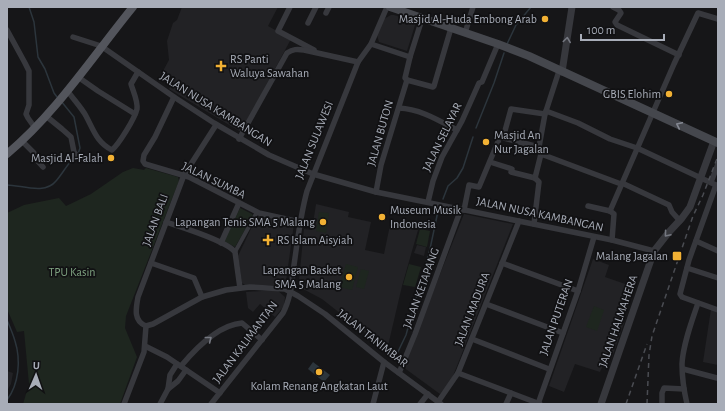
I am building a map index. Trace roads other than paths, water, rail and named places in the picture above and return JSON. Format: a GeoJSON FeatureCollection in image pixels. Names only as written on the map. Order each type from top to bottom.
{"type":"FeatureCollection","features":[{"type":"Feature","properties":{"kind":"main road"},"geometry":{"type":"LineString","coordinates":[[392,7],[529,56],[716,142]]}},
{"type":"Feature","properties":{"kind":"main road"},"geometry":{"type":"LineString","coordinates":[[7,154],[46,116],[131,8]]}},
{"type":"Feature","properties":{"kind":"street"},"geometry":{"type":"LineString","coordinates":[[290,7],[278,31],[298,46],[358,62]]}},
{"type":"Feature","properties":{"kind":"street"},"geometry":{"type":"LineString","coordinates":[[308,23],[316,7]]}},
{"type":"Feature","properties":{"kind":"street"},"geometry":{"type":"LineString","coordinates":[[326,13],[329,7]]}},
{"type":"Feature","properties":{"kind":"street","name":"JALAN SULAWESI"},"geometry":{"type":"LineString","coordinates":[[291,291],[300,222],[306,191],[358,62],[371,44],[392,7]]}},
{"type":"Feature","properties":{"kind":"street"},"geometry":{"type":"LineString","coordinates":[[465,33],[472,7]]}},
{"type":"Feature","properties":{"kind":"street"},"geometry":{"type":"LineString","coordinates":[[535,178],[541,154],[539,147],[546,113],[561,71],[572,7]]}},
{"type":"Feature","properties":{"kind":"street"},"geometry":{"type":"LineString","coordinates":[[613,7],[619,10],[620,13],[615,22],[617,25],[679,55]]}},
{"type":"Feature","properties":{"kind":"street"},"geometry":{"type":"LineString","coordinates":[[610,211],[652,113],[698,13],[718,19]]}},
{"type":"Feature","properties":{"kind":"street","name":"JALAN BUTON"},"geometry":{"type":"LineString","coordinates":[[376,192],[381,165],[407,80],[405,78],[410,57],[422,19]]}},
{"type":"Feature","properties":{"kind":"street"},"geometry":{"type":"LineString","coordinates":[[407,80],[434,86],[451,28]]}},
{"type":"Feature","properties":{"kind":"street"},"geometry":{"type":"LineString","coordinates":[[7,30],[29,71],[29,105],[26,114],[35,128]]}},
{"type":"Feature","properties":{"kind":"street","name":"JALAN NUSA KAMBANGAN"},"geometry":{"type":"LineString","coordinates":[[73,37],[101,46],[216,125],[269,155],[313,174],[376,192],[612,240],[654,251]]}},
{"type":"Feature","properties":{"kind":"street"},"geometry":{"type":"LineString","coordinates":[[371,44],[410,57]]}},
{"type":"Feature","properties":{"kind":"street","name":"JALAN SELAYAR"},"geometry":{"type":"LineString","coordinates":[[428,202],[433,181],[442,156],[462,121],[479,82],[482,82],[498,44]]}},
{"type":"Feature","properties":{"kind":"street"},"geometry":{"type":"LineString","coordinates":[[240,139],[287,53],[298,46]]}},
{"type":"Feature","properties":{"kind":"street"},"geometry":{"type":"LineString","coordinates":[[67,90],[85,115],[96,135],[105,146],[111,150],[122,138],[135,114],[137,108],[136,99],[131,84],[138,72]]}},
{"type":"Feature","properties":{"kind":"street"},"geometry":{"type":"LineString","coordinates":[[78,77],[135,114]]}},
{"type":"Feature","properties":{"kind":"street","name":"JALAN SUMBA"},"geometry":{"type":"LineString","coordinates":[[174,97],[155,137],[144,155],[143,161],[146,165],[184,175],[256,212],[300,222]]}},
{"type":"Feature","properties":{"kind":"street"},"geometry":{"type":"LineString","coordinates":[[399,108],[412,110],[427,115],[457,130]]}},
{"type":"Feature","properties":{"kind":"street"},"geometry":{"type":"LineString","coordinates":[[503,138],[511,109],[546,113],[637,148],[715,184]]}},
{"type":"Feature","properties":{"kind":"street"},"geometry":{"type":"LineString","coordinates":[[46,116],[71,137],[74,152],[80,159]]}},
{"type":"Feature","properties":{"kind":"street","name":"JALAN BALI"},"geometry":{"type":"LineString","coordinates":[[146,326],[137,318],[136,308],[138,297],[184,175],[216,125]]}},
{"type":"Feature","properties":{"kind":"street"},"geometry":{"type":"LineString","coordinates":[[534,224],[539,182],[535,178],[511,172],[512,169],[490,162],[500,137],[539,147]]}},
{"type":"Feature","properties":{"kind":"street"},"geometry":{"type":"LineString","coordinates":[[22,141],[34,153],[34,157],[43,167]]}},
{"type":"Feature","properties":{"kind":"street","name":"JALAN HALMAHERA"},"geometry":{"type":"LineString","coordinates":[[601,404],[654,251],[690,207],[716,142]]}},
{"type":"Feature","properties":{"kind":"street"},"geometry":{"type":"LineString","coordinates":[[541,154],[622,184],[669,205],[672,212],[680,221]]}},
{"type":"Feature","properties":{"kind":"street","name":"JALAN KETAPANG"},"geometry":{"type":"LineString","coordinates":[[399,373],[462,210],[469,185],[479,187],[490,162]]}},
{"type":"Feature","properties":{"kind":"street"},"geometry":{"type":"LineString","coordinates":[[718,164],[715,184],[687,268],[680,294],[682,297],[718,310]]}},
{"type":"Feature","properties":{"kind":"street"},"geometry":{"type":"LineString","coordinates":[[221,243],[239,204]]}},
{"type":"Feature","properties":{"kind":"street"},"geometry":{"type":"LineString","coordinates":[[588,206],[610,211],[614,214],[612,240]]}},
{"type":"Feature","properties":{"kind":"street"},"geometry":{"type":"LineString","coordinates":[[235,252],[256,212]]}},
{"type":"Feature","properties":{"kind":"street","name":"JALAN MADURA"},"geometry":{"type":"LineString","coordinates":[[439,403],[458,373],[519,221]]}},
{"type":"Feature","properties":{"kind":"street"},"geometry":{"type":"LineString","coordinates":[[166,222],[232,248],[235,252],[240,288]]}},
{"type":"Feature","properties":{"kind":"street","name":"JALAN PUTERAN"},"geometry":{"type":"LineString","coordinates":[[539,404],[549,369],[578,291],[594,237]]}},
{"type":"Feature","properties":{"kind":"street"},"geometry":{"type":"LineString","coordinates":[[696,242],[718,251]]}},
{"type":"Feature","properties":{"kind":"street"},"geometry":{"type":"LineString","coordinates":[[502,263],[578,291]]}},
{"type":"Feature","properties":{"kind":"street"},"geometry":{"type":"LineString","coordinates":[[151,264],[194,278],[202,297]]}},
{"type":"Feature","properties":{"kind":"street"},"geometry":{"type":"LineString","coordinates":[[687,268],[718,278]]}},
{"type":"Feature","properties":{"kind":"street"},"geometry":{"type":"LineString","coordinates":[[124,404],[145,346],[146,326],[153,324],[202,297],[226,290],[265,287],[291,291]]}},
{"type":"Feature","properties":{"kind":"street","name":"JALAN TANIMBAR"},"geometry":{"type":"LineString","coordinates":[[291,291],[325,314],[384,362],[439,403]]}},
{"type":"Feature","properties":{"kind":"street","name":"JALAN KALIMANTAN"},"geometry":{"type":"LineString","coordinates":[[211,404],[283,313],[291,291]]}},
{"type":"Feature","properties":{"kind":"street"},"geometry":{"type":"LineString","coordinates":[[687,404],[684,389],[684,352],[698,303]]}},
{"type":"Feature","properties":{"kind":"street"},"geometry":{"type":"LineString","coordinates":[[486,304],[562,334]]}},
{"type":"Feature","properties":{"kind":"street"},"geometry":{"type":"LineString","coordinates":[[160,404],[168,389],[169,380],[196,350],[218,332],[242,323],[262,340]]}},
{"type":"Feature","properties":{"kind":"street"},"geometry":{"type":"LineString","coordinates":[[472,339],[549,369]]}},
{"type":"Feature","properties":{"kind":"street"},"geometry":{"type":"LineString","coordinates":[[145,346],[162,354],[220,394]]}},
{"type":"Feature","properties":{"kind":"street"},"geometry":{"type":"LineString","coordinates":[[373,404],[384,362]]}},
{"type":"Feature","properties":{"kind":"street"},"geometry":{"type":"LineString","coordinates":[[168,389],[178,381],[182,367]]}},
{"type":"Feature","properties":{"kind":"street"},"geometry":{"type":"LineString","coordinates":[[683,369],[717,378]]}},
{"type":"Feature","properties":{"kind":"street"},"geometry":{"type":"LineString","coordinates":[[458,373],[539,404]]}},
{"type":"Feature","properties":{"kind":"street"},"geometry":{"type":"LineString","coordinates":[[662,404],[662,393],[664,388],[684,389]]}},
{"type":"Feature","properties":{"kind":"street"},"geometry":{"type":"LineString","coordinates":[[420,404],[428,394]]}},
{"type":"Feature","properties":{"kind":"street"},"geometry":{"type":"LineString","coordinates":[[506,404],[511,394]]}},
{"type":"Feature","properties":{"kind":"waterway"},"geometry":{"type":"LineString","coordinates":[[29,7],[34,22],[38,57],[57,97]]}},
{"type":"Feature","properties":{"kind":"waterway"},"geometry":{"type":"LineString","coordinates":[[507,44],[516,25],[531,7]]}},
{"type":"Feature","properties":{"kind":"waterway"},"geometry":{"type":"LineString","coordinates":[[476,128],[504,53]]}},
{"type":"Feature","properties":{"kind":"waterway"},"geometry":{"type":"LineString","coordinates":[[61,101],[74,117],[80,148],[78,154]]}},
{"type":"Feature","properties":{"kind":"waterway"},"geometry":{"type":"LineString","coordinates":[[443,199],[448,186],[457,178],[463,168],[473,137]]}},
{"type":"Feature","properties":{"kind":"waterway"},"geometry":{"type":"LineString","coordinates":[[7,185],[46,188],[56,181],[76,156]]}},
{"type":"Feature","properties":{"kind":"waterway"},"geometry":{"type":"LineString","coordinates":[[394,360],[406,335],[430,249],[438,211]]}},
{"type":"Feature","properties":{"kind":"waterway"},"geometry":{"type":"LineString","coordinates":[[7,320],[15,341],[18,356],[18,372],[14,387],[7,400]]}},
{"type":"Feature","properties":{"kind":"railway"},"geometry":{"type":"LineString","coordinates":[[647,404],[649,355],[652,336],[693,216],[718,156]]}},
{"type":"Feature","properties":{"kind":"railway"},"geometry":{"type":"LineString","coordinates":[[626,404],[647,344]]}},
{"type":"Feature","properties":{"kind":"place","name":"Masjid Al-Huda Embong Arab"},"geometry":{"type":"Point","coordinates":[545,19]}},
{"type":"Feature","properties":{"kind":"place","name":"RS Panti Waluya Sawahan"},"geometry":{"type":"Point","coordinates":[221,66]}},
{"type":"Feature","properties":{"kind":"place","name":"GBIS Elohim"},"geometry":{"type":"Point","coordinates":[669,94]}},
{"type":"Feature","properties":{"kind":"place","name":"Masjid An Nur Jagalan"},"geometry":{"type":"Point","coordinates":[486,142]}},
{"type":"Feature","properties":{"kind":"place","name":"Masjid Al-Falah"},"geometry":{"type":"Point","coordinates":[111,158]}},
{"type":"Feature","properties":{"kind":"place","name":"Museum Musik Indonesia"},"geometry":{"type":"Point","coordinates":[382,217]}},
{"type":"Feature","properties":{"kind":"place","name":"Lapangan Tenis SMA 5 Malang"},"geometry":{"type":"Point","coordinates":[323,222]}},
{"type":"Feature","properties":{"kind":"place","name":"RS Islam Aisyiah"},"geometry":{"type":"Point","coordinates":[268,240]}},
{"type":"Feature","properties":{"kind":"place","name":"Malang Jagalan"},"geometry":{"type":"Point","coordinates":[677,256]}},
{"type":"Feature","properties":{"kind":"place","name":"Lapangan Basket SMA 5 Malang"},"geometry":{"type":"Point","coordinates":[349,277]}},
{"type":"Feature","properties":{"kind":"place","name":"Kolam Renang Angkatan Laut"},"geometry":{"type":"Point","coordinates":[319,372]}},
{"type":"Feature","properties":{"kind":"park label","name":"TPU Kasin"},"geometry":{"type":"Point","coordinates":[72,272]}}]}
